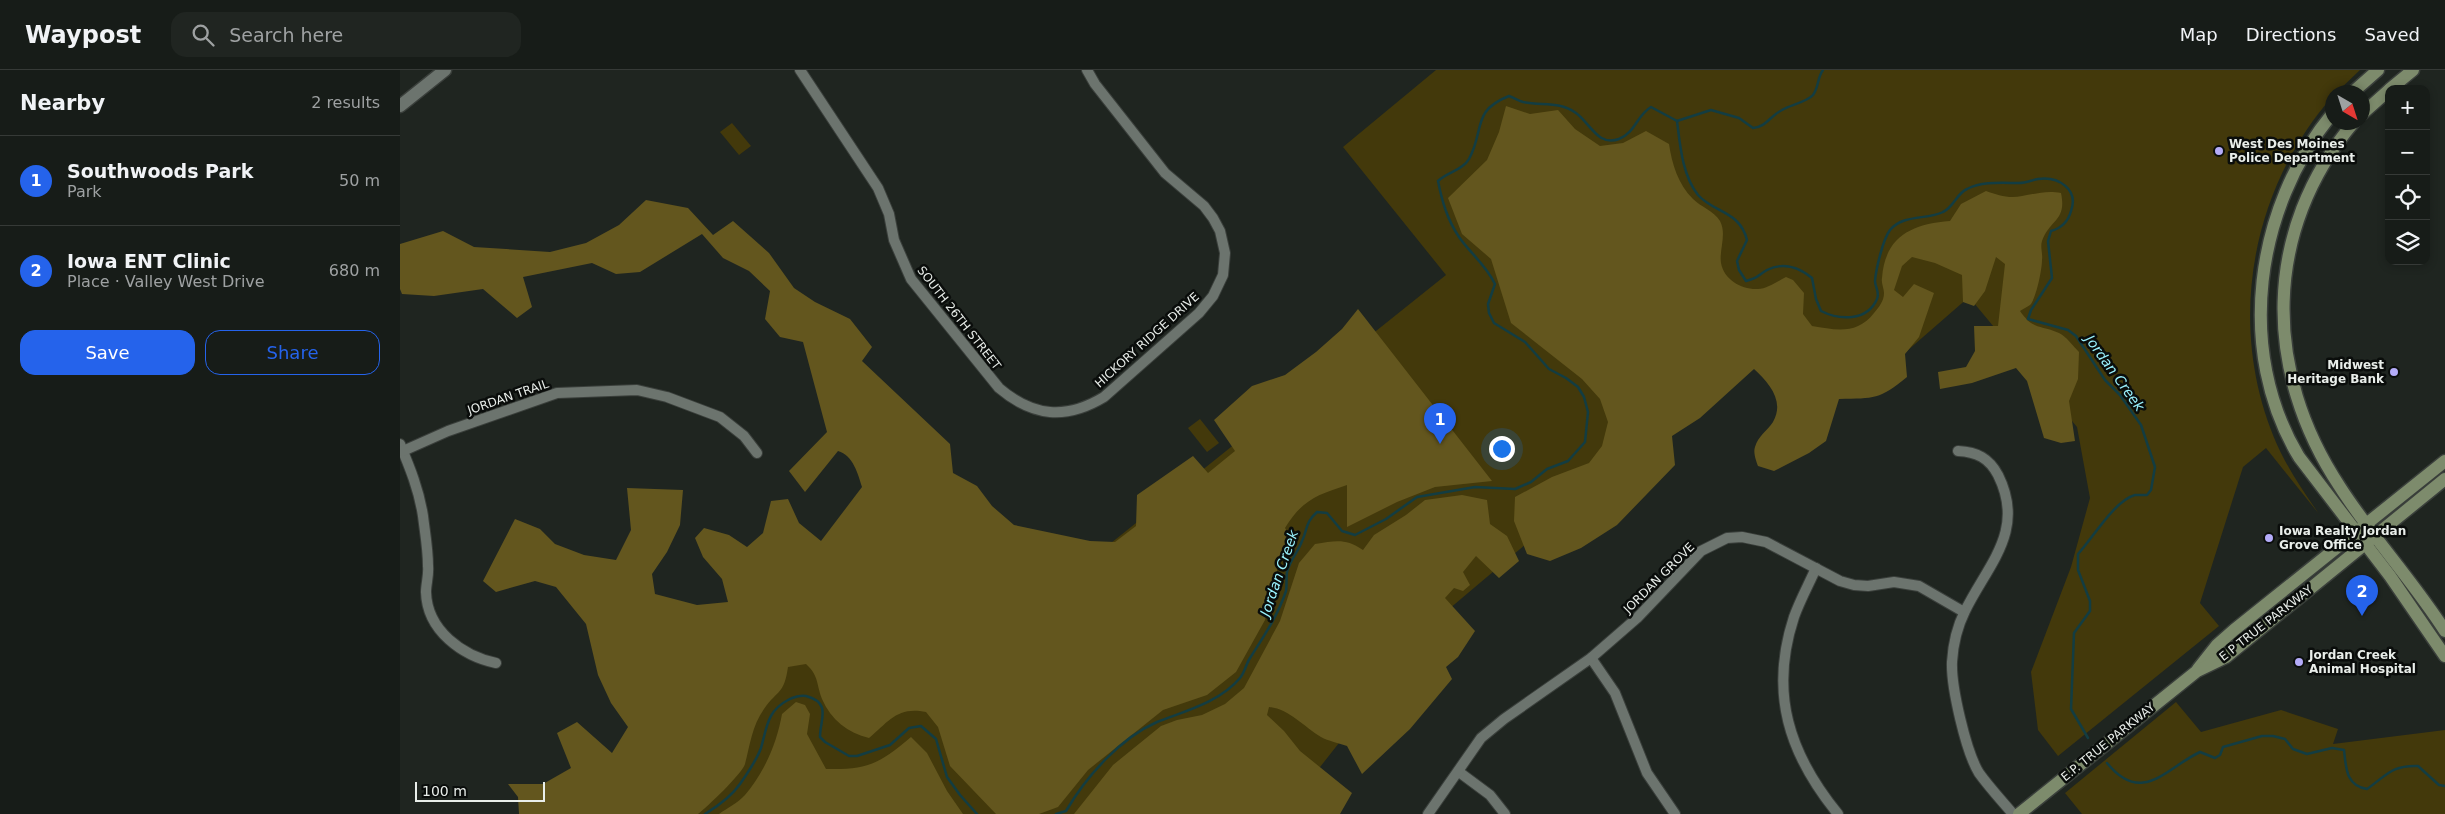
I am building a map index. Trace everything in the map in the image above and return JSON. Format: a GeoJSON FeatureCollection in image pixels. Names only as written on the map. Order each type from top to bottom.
{"type":"FeatureCollection","features":[{"type":"Feature","properties":{"kind":"main road"},"geometry":{"type":"LineString","coordinates":[[2360,85],[2378,70]]}},
{"type":"Feature","properties":{"kind":"main road"},"geometry":{"type":"LineString","coordinates":[[2394,85],[2413,70]]}},
{"type":"Feature","properties":{"kind":"main road"},"geometry":{"type":"LineString","coordinates":[[2370,107],[2385,93]]}},
{"type":"Feature","properties":{"kind":"main road"},"geometry":{"type":"LineString","coordinates":[[2325,124],[2303,156],[2279,208],[2270,237],[2263,273],[2260,313],[2268,380],[2288,440],[2354,532],[2390,576],[2445,656]]}},
{"type":"Feature","properties":{"kind":"main road"},"geometry":{"type":"LineString","coordinates":[[2348,130],[2322,167],[2300,216],[2288,259],[2283,322],[2290,374],[2303,418],[2340,488],[2445,631]]}},
{"type":"Feature","properties":{"kind":"main road","name":"E P TRUE PARKWAY"},"geometry":{"type":"LineString","coordinates":[[2197,671],[2217,645],[2234,630],[2445,461]]}},
{"type":"Feature","properties":{"kind":"main road","name":"E P TRUE PARKWAY"},"geometry":{"type":"LineString","coordinates":[[2197,671],[2226,657],[2445,479]]}},
{"type":"Feature","properties":{"kind":"main road","name":"E.P. TRUE PARKWAY"},"geometry":{"type":"LineString","coordinates":[[2019,814],[2197,671]]}},
{"type":"Feature","properties":{"kind":"street"},"geometry":{"type":"LineString","coordinates":[[400,106],[445,70]]}},
{"type":"Feature","properties":{"kind":"street","name":"SOUTH 26TH STREET"},"geometry":{"type":"LineString","coordinates":[[800,70],[878,188],[889,214],[894,240],[911,279],[999,388],[1012,399],[1032,409]]}},
{"type":"Feature","properties":{"kind":"street","name":"HICKORY RIDGE DRIVE"},"geometry":{"type":"LineString","coordinates":[[1032,409],[1058,413],[1074,411],[1090,406],[1104,397],[1199,313],[1214,296],[1223,275],[1225,253],[1220,231],[1204,206],[1165,173],[1095,84],[1087,70]]}},
{"type":"Feature","properties":{"kind":"street","name":"JORDAN TRAIL"},"geometry":{"type":"LineString","coordinates":[[402,447],[557,393],[637,390],[667,397],[720,417],[744,436],[757,453]]}},
{"type":"Feature","properties":{"kind":"street"},"geometry":{"type":"LineString","coordinates":[[402,447],[416,480],[423,515],[428,560],[426,593],[433,617],[453,643],[466,653],[496,663]]}},
{"type":"Feature","properties":{"kind":"street"},"geometry":{"type":"LineString","coordinates":[[1958,451],[1971,451],[1982,456],[1991,464],[2005,493],[2008,518],[2000,552],[1964,612],[1956,637],[1952,663],[1961,717],[1979,772],[2013,814]]}},
{"type":"Feature","properties":{"kind":"street","name":"JORDAN GROVE"},"geometry":{"type":"LineString","coordinates":[[1428,814],[1481,738],[1504,719],[1591,658],[1637,618],[1701,552],[1723,540],[1742,537],[1766,542],[1840,581],[1868,586],[1894,582],[1913,585],[1964,612]]}},
{"type":"Feature","properties":{"kind":"street"},"geometry":{"type":"LineString","coordinates":[[1816,568],[1794,615],[1784,669],[1784,699],[1787,718],[1799,756],[1819,791],[1838,814]]}},
{"type":"Feature","properties":{"kind":"street"},"geometry":{"type":"LineString","coordinates":[[1591,658],[1615,693],[1647,774],[1675,814]]}},
{"type":"Feature","properties":{"kind":"street"},"geometry":{"type":"LineString","coordinates":[[1459,772],[1485,790],[1505,814]]}},
{"type":"Feature","properties":{"kind":"shaded area"},"geometry":{"type":"Polygon","coordinates":[[[1436,70],[2360,70],[2344,85],[2325,85],[2325,106],[2303,135],[2280,177],[2264,221],[2254,268],[2250,315],[2253,362],[2264,408],[2285,461],[2319,514],[2266,448],[2243,467],[2200,603],[2219,626],[2058,756],[2038,730],[2031,672],[2071,567],[2090,498],[2077,427],[1969,297],[1853,398],[1754,357],[1609,474],[1436,620],[1283,814],[561,814],[953,501],[1036,603],[1446,275],[1343,147],[1436,70]]]}},
{"type":"Feature","properties":{"kind":"shaded area"},"geometry":{"type":"Polygon","coordinates":[[[1506,106],[1530,114],[1558,110],[1575,129],[1600,146],[1623,143],[1646,131],[1669,144],[1674,166],[1683,187],[1693,199],[1714,214],[1720,221],[1723,231],[1721,263],[1726,274],[1740,286],[1752,289],[1765,288],[1786,277],[1793,280],[1804,293],[1803,314],[1812,326],[1838,329],[1853,328],[1861,325],[1874,313],[1883,299],[1882,278],[1888,252],[1902,235],[1923,225],[1950,221],[1961,204],[1986,191],[2008,197],[2046,192],[2061,193],[2062,209],[2060,215],[2045,234],[2042,241],[2041,270],[2034,297],[2030,305],[2020,311],[2033,324],[2062,334],[2079,352],[2078,379],[2069,401],[2075,441],[2061,443],[2044,438],[2027,381],[2016,368],[1972,383],[1940,389],[1938,372],[1966,367],[1975,351],[1974,326],[1998,326],[2005,264],[1996,257],[1985,291],[1974,306],[1963,302],[1962,275],[1935,263],[1912,257],[1902,266],[1894,290],[1903,297],[1914,284],[1934,293],[1919,337],[1905,354],[1907,377],[1883,394],[1869,398],[1839,399],[1826,441],[1809,453],[1774,471],[1758,466],[1754,449],[1760,437],[1773,422],[1777,407],[1774,393],[1770,386],[1754,369],[1700,418],[1672,436],[1675,465],[1617,525],[1581,548],[1550,561],[1527,554],[1514,521],[1515,497],[1552,477],[1589,463],[1602,446],[1608,422],[1600,399],[1582,379],[1511,323],[1491,259],[1462,234],[1448,198],[1487,160],[1499,132],[1506,106]]]}},
{"type":"Feature","properties":{"kind":"shaded area"},"geometry":{"type":"Polygon","coordinates":[[[732,123],[751,146],[739,155],[720,132],[732,123]]]}},
{"type":"Feature","properties":{"kind":"shaded area"},"geometry":{"type":"Polygon","coordinates":[[[646,200],[688,208],[713,235],[733,221],[769,253],[794,288],[815,302],[850,319],[872,347],[862,361],[950,444],[953,473],[977,486],[992,506],[1014,525],[1090,541],[1115,542],[1136,526],[1137,495],[1193,456],[1208,473],[1235,451],[1214,420],[1252,386],[1285,375],[1316,352],[1342,329],[1358,309],[1492,481],[1435,487],[1397,502],[1347,527],[1347,485],[1327,492],[1304,505],[1285,528],[1292,540],[1277,559],[1277,578],[1265,620],[1236,672],[1207,695],[1163,710],[1088,770],[1058,807],[1039,814],[996,814],[950,766],[938,727],[926,712],[908,711],[894,716],[869,738],[847,729],[830,713],[822,699],[815,676],[806,664],[788,667],[785,683],[760,715],[742,769],[724,790],[698,814],[519,814],[518,797],[508,784],[543,784],[571,768],[557,733],[577,722],[612,753],[628,727],[611,703],[598,675],[586,624],[556,587],[535,581],[496,592],[483,581],[515,519],[540,529],[555,544],[584,555],[616,560],[631,530],[627,488],[683,490],[680,525],[667,552],[652,574],[655,594],[697,605],[728,602],[722,579],[703,557],[695,538],[704,528],[729,535],[747,547],[763,533],[771,501],[788,499],[799,523],[821,541],[862,487],[857,471],[848,456],[838,451],[805,492],[789,471],[827,432],[803,342],[780,337],[765,319],[770,291],[749,271],[723,258],[702,234],[640,272],[616,274],[592,263],[523,277],[532,307],[517,318],[483,289],[434,296],[402,294],[400,289],[400,244],[443,231],[474,247],[550,252],[586,243],[619,225],[646,200]]]}},
{"type":"Feature","properties":{"kind":"shaded area"},"geometry":{"type":"Polygon","coordinates":[[[1200,419],[1219,443],[1207,452],[1188,428],[1200,419]]]}},
{"type":"Feature","properties":{"kind":"shaded area"},"geometry":{"type":"Polygon","coordinates":[[[1462,495],[1487,500],[1490,524],[1507,536],[1519,561],[1499,578],[1476,556],[1463,572],[1470,585],[1463,591],[1454,588],[1445,598],[1475,631],[1458,657],[1446,667],[1452,679],[1410,729],[1362,774],[1347,746],[1324,738],[1283,711],[1269,707],[1267,715],[1284,731],[1300,751],[1352,793],[1340,814],[1074,814],[1113,765],[1161,726],[1177,720],[1202,715],[1225,704],[1244,688],[1280,621],[1299,563],[1315,544],[1335,541],[1345,542],[1363,550],[1374,535],[1406,515],[1425,500],[1462,495]]]}},
{"type":"Feature","properties":{"kind":"shaded area"},"geometry":{"type":"Polygon","coordinates":[[[796,702],[805,705],[810,714],[807,734],[826,769],[852,768],[872,764],[890,754],[911,737],[927,753],[947,791],[963,814],[719,814],[745,795],[752,786],[769,757],[777,736],[782,714],[796,702]]]}},
{"type":"Feature","properties":{"kind":"shaded area"},"geometry":{"type":"Polygon","coordinates":[[[2176,702],[2201,732],[2281,710],[2338,729],[2333,744],[2445,730],[2445,814],[2082,814],[2065,793],[2176,702]]]}},
{"type":"Feature","properties":{"kind":"waterway"},"geometry":{"type":"LineString","coordinates":[[1677,121],[1711,110],[1739,118],[1753,128],[1757,127],[1782,110],[1803,102],[1813,95],[1823,70]]}},
{"type":"Feature","properties":{"kind":"waterway","name":"Jordan Creek"},"geometry":{"type":"LineString","coordinates":[[1056,814],[1066,811],[1094,772],[1117,748],[1130,738],[1157,722],[1212,700],[1240,678],[1279,608],[1286,591],[1288,568],[1309,523],[1317,512],[1327,513],[1342,531],[1355,535],[1386,519],[1417,497],[1475,487],[1515,489],[1531,482],[1547,469],[1568,461],[1585,442],[1588,412],[1584,397],[1578,387],[1549,369],[1525,342],[1494,323],[1489,313],[1488,304],[1495,284],[1487,271],[1459,237],[1443,203],[1438,181],[1463,166],[1469,159],[1474,149],[1481,122],[1489,108],[1509,96],[1523,102],[1564,107],[1581,117],[1600,137],[1612,141],[1629,133],[1646,110],[1651,107],[1677,121]]}},
{"type":"Feature","properties":{"kind":"waterway","name":"Jordan Creek"},"geometry":{"type":"LineString","coordinates":[[1677,121],[1685,169],[1693,187],[1704,201],[1733,218],[1744,230],[1747,240],[1737,261],[1739,270],[1746,281],[1779,266],[1791,267],[1802,271],[1812,278],[1816,299],[1821,311],[1836,316],[1852,317],[1860,315],[1867,312],[1877,299],[1878,292],[1875,281],[1878,262],[1887,234],[1895,225],[1908,219],[1943,212],[1950,207],[1963,191],[1973,186],[1993,183],[2022,183],[2045,179],[2059,182],[2069,190],[2073,203],[2070,215],[2064,224],[2051,231],[2048,241],[2052,278],[2031,310],[2028,319],[2068,330],[2076,336],[2105,380],[2120,395],[2141,425],[2155,467],[2151,490],[2147,495],[2135,495],[2119,504],[2078,554],[2078,570],[2090,601],[2090,611],[2074,633],[2071,709],[2088,738]]}},
{"type":"Feature","properties":{"kind":"waterway","name":"Jordan Creek"},"geometry":{"type":"LineString","coordinates":[[705,814],[736,789],[746,776],[761,748],[772,714],[781,704],[797,696],[806,696],[819,703],[823,712],[820,737],[849,756],[857,756],[890,745],[909,728],[921,726],[936,739],[947,777],[977,814]]}},
{"type":"Feature","properties":{"kind":"waterway","name":"Jordan Creek"},"geometry":{"type":"LineString","coordinates":[[2107,763],[2120,776],[2132,782],[2143,783],[2154,780],[2200,752],[2215,758],[2220,755],[2223,747],[2262,736],[2273,736],[2285,739],[2293,749],[2307,754],[2332,748],[2344,750],[2348,775],[2360,787],[2367,789],[2385,775],[2396,769],[2409,766],[2418,766],[2439,785],[2445,786]]}},
{"type":"Feature","properties":{"kind":"place","name":"West Des Moines Police Department"},"geometry":{"type":"Point","coordinates":[2219,151]}},
{"type":"Feature","properties":{"kind":"place","name":"Midwest Heritage Bank"},"geometry":{"type":"Point","coordinates":[2394,372]}},
{"type":"Feature","properties":{"kind":"place","name":"Southwoods Park"},"geometry":{"type":"Point","coordinates":[1440,444]}},
{"type":"Feature","properties":{"kind":"place","name":"Iowa Realty Jordan Grove Office"},"geometry":{"type":"Point","coordinates":[2269,538]}},
{"type":"Feature","properties":{"kind":"place","name":"Iowa ENT Clinic"},"geometry":{"type":"Point","coordinates":[2362,616]}},
{"type":"Feature","properties":{"kind":"place","name":"Jordan Creek Animal Hospital"},"geometry":{"type":"Point","coordinates":[2299,662]}}]}
